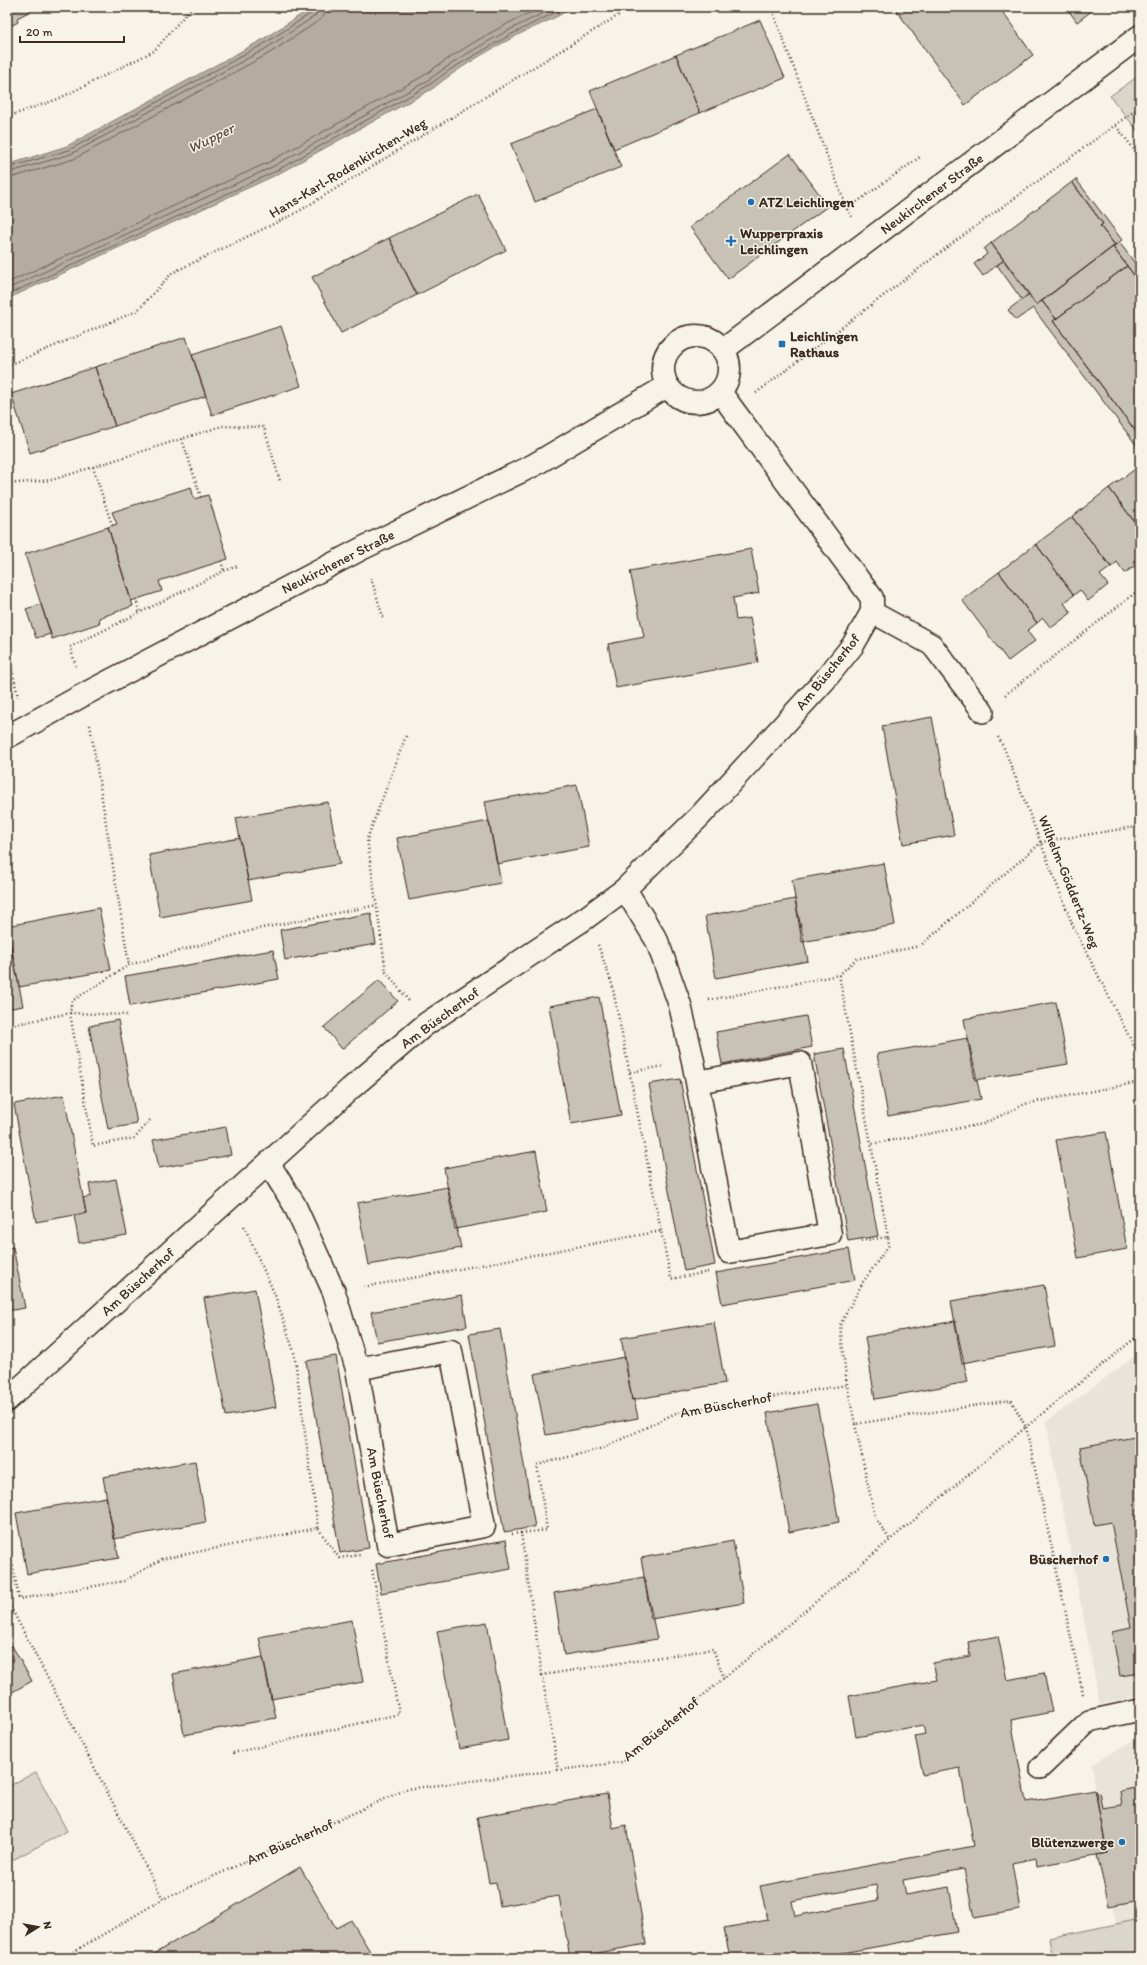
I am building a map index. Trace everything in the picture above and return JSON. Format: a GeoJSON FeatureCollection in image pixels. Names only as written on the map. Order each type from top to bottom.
{"type":"FeatureCollection","features":[{"type":"Feature","properties":{"kind":"street","name":"Neukirchener Straße"},"geometry":{"type":"LineString","coordinates":[[723,350],[1140,36]]}},
{"type":"Feature","properties":{"kind":"street"},"geometry":{"type":"LineString","coordinates":[[699,336],[713,341],[723,350],[728,360],[729,372],[726,383],[720,392],[710,400],[698,403],[686,401],[676,395],[667,386],[663,375],[664,364],[667,353],[675,344],[685,338],[699,336]]}},
{"type":"Feature","properties":{"kind":"street","name":"Neukirchener Straße"},"geometry":{"type":"LineString","coordinates":[[16,732],[85,694],[363,548],[534,465],[667,386]]}},
{"type":"Feature","properties":{"kind":"street"},"geometry":{"type":"LineString","coordinates":[[720,392],[872,598],[872,612]]}},
{"type":"Feature","properties":{"kind":"street","name":"Am Büscherhof"},"geometry":{"type":"LineString","coordinates":[[7,1400],[350,1089],[426,1024],[588,917],[625,889],[700,816],[824,681],[853,645],[872,612]]}},
{"type":"Feature","properties":{"kind":"street"},"geometry":{"type":"LineString","coordinates":[[625,889],[657,942],[680,1005],[693,1061],[729,1252],[830,1234],[800,1063],[697,1082]]}},
{"type":"Feature","properties":{"kind":"street","name":"Am Büscherhof"},"geometry":{"type":"LineString","coordinates":[[269,1164],[294,1204],[334,1292],[357,1369],[379,1549],[484,1526]]}},
{"type":"Feature","properties":{"kind":"street"},"geometry":{"type":"LineString","coordinates":[[357,1369],[451,1352],[484,1526]]}},
{"type":"Feature","properties":{"kind":"lane"},"geometry":{"type":"LineString","coordinates":[[872,612],[932,645],[983,712]]}},
{"type":"Feature","properties":{"kind":"lane"},"geometry":{"type":"LineString","coordinates":[[1040,1768],[1088,1721],[1140,1710]]}},
{"type":"Feature","properties":{"kind":"path"},"geometry":{"type":"LineString","coordinates":[[7,117],[58,99],[154,51],[192,7]]}},
{"type":"Feature","properties":{"kind":"path","name":"Hans-Karl-Rodenkirchen-Weg"},"geometry":{"type":"LineString","coordinates":[[7,366],[137,311],[172,273],[296,213],[632,7]]}},
{"type":"Feature","properties":{"kind":"path"},"geometry":{"type":"LineString","coordinates":[[771,7],[847,209],[870,240]]}},
{"type":"Feature","properties":{"kind":"path"},"geometry":{"type":"LineString","coordinates":[[733,410],[946,248],[1116,126],[1140,107]]}},
{"type":"Feature","properties":{"kind":"path"},"geometry":{"type":"LineString","coordinates":[[1116,126],[1140,157]]}},
{"type":"Feature","properties":{"kind":"path"},"geometry":{"type":"LineString","coordinates":[[847,209],[920,157]]}},
{"type":"Feature","properties":{"kind":"path"},"geometry":{"type":"LineString","coordinates":[[7,484],[52,480],[222,426],[264,427],[280,481]]}},
{"type":"Feature","properties":{"kind":"path"},"geometry":{"type":"LineString","coordinates":[[182,439],[200,497]]}},
{"type":"Feature","properties":{"kind":"path"},"geometry":{"type":"LineString","coordinates":[[93,467],[112,526]]}},
{"type":"Feature","properties":{"kind":"path"},"geometry":{"type":"LineString","coordinates":[[363,548],[384,620]]}},
{"type":"Feature","properties":{"kind":"path"},"geometry":{"type":"LineString","coordinates":[[221,561],[224,571]]}},
{"type":"Feature","properties":{"kind":"path"},"geometry":{"type":"LineString","coordinates":[[129,965],[85,694],[70,647],[224,571],[238,566]]}},
{"type":"Feature","properties":{"kind":"path"},"geometry":{"type":"LineString","coordinates":[[983,712],[1140,589]]}},
{"type":"Feature","properties":{"kind":"path"},"geometry":{"type":"LineString","coordinates":[[136,599],[140,613]]}},
{"type":"Feature","properties":{"kind":"path"},"geometry":{"type":"LineString","coordinates":[[7,646],[16,732]]}},
{"type":"Feature","properties":{"kind":"path","name":"Wilhelm-Göddertz-Weg"},"geometry":{"type":"LineString","coordinates":[[983,712],[1004,748],[1042,842],[1073,926],[1140,1058]]}},
{"type":"Feature","properties":{"kind":"path"},"geometry":{"type":"LineString","coordinates":[[406,736],[367,839],[386,972],[426,1024]]}},
{"type":"Feature","properties":{"kind":"path"},"geometry":{"type":"LineString","coordinates":[[680,1005],[839,975],[856,959],[920,946],[1042,842],[1140,826]]}},
{"type":"Feature","properties":{"kind":"path"},"geometry":{"type":"LineString","coordinates":[[150,1120],[135,1138],[93,1146],[70,1013],[72,1000],[129,965],[257,929],[377,905]]}},
{"type":"Feature","properties":{"kind":"path"},"geometry":{"type":"LineString","coordinates":[[588,917],[612,984],[671,1279],[714,1271],[729,1252]]}},
{"type":"Feature","properties":{"kind":"path"},"geometry":{"type":"LineString","coordinates":[[839,975],[888,1238],[888,1245],[863,1282],[840,1324],[847,1385],[875,1517],[890,1540]]}},
{"type":"Feature","properties":{"kind":"path"},"geometry":{"type":"LineString","coordinates":[[7,1026],[70,1013],[129,1015]]}},
{"type":"Feature","properties":{"kind":"path"},"geometry":{"type":"LineString","coordinates":[[630,1072],[693,1061]]}},
{"type":"Feature","properties":{"kind":"path"},"geometry":{"type":"LineString","coordinates":[[871,1144],[983,1124],[1025,1104],[1140,1082]]}},
{"type":"Feature","properties":{"kind":"path"},"geometry":{"type":"LineString","coordinates":[[231,1198],[275,1295],[294,1352],[318,1528],[340,1558],[379,1549],[399,1714],[233,1753]]}},
{"type":"Feature","properties":{"kind":"path"},"geometry":{"type":"LineString","coordinates":[[334,1292],[662,1231]]}},
{"type":"Feature","properties":{"kind":"path"},"geometry":{"type":"LineString","coordinates":[[830,1234],[847,1243],[888,1238]]}},
{"type":"Feature","properties":{"kind":"path","name":"Am Büscherhof"},"geometry":{"type":"LineString","coordinates":[[63,1958],[162,1899],[407,1789],[623,1762],[1140,1334]]}},
{"type":"Feature","properties":{"kind":"path","name":"Am Büscherhof"},"geometry":{"type":"LineString","coordinates":[[484,1526],[499,1536],[547,1530],[537,1465],[603,1448],[678,1412],[847,1385]]}},
{"type":"Feature","properties":{"kind":"path"},"geometry":{"type":"LineString","coordinates":[[855,1424],[1011,1400],[1026,1427],[1088,1721]]}},
{"type":"Feature","properties":{"kind":"path"},"geometry":{"type":"LineString","coordinates":[[7,1534],[19,1600],[124,1581],[162,1558],[318,1528]]}},
{"type":"Feature","properties":{"kind":"path"},"geometry":{"type":"LineString","coordinates":[[521,1533],[558,1770]]}},
{"type":"Feature","properties":{"kind":"path"},"geometry":{"type":"LineString","coordinates":[[7,1600],[162,1899]]}},
{"type":"Feature","properties":{"kind":"path"},"geometry":{"type":"LineString","coordinates":[[542,1675],[713,1649],[724,1678]]}},
{"type":"Feature","properties":{"kind":"shaded area"},"geometry":{"type":"Polygon","coordinates":[[[1140,75],[1140,134],[1110,96],[1140,75]]]}},
{"type":"Feature","properties":{"kind":"shaded area","name":"Büscherhof"},"geometry":{"type":"Polygon","coordinates":[[[1140,1352],[1140,1696],[1100,1705],[1046,1422],[1140,1352]]]}},
{"type":"Feature","properties":{"kind":"shaded area","name":"Blütenzwerge"},"geometry":{"type":"Polygon","coordinates":[[[1140,1736],[1140,1919],[1116,1924],[1092,1765],[1140,1736]]]}},
{"type":"Feature","properties":{"kind":"shaded area"},"geometry":{"type":"Polygon","coordinates":[[[36,1772],[67,1831],[7,1863],[7,1787],[36,1772]]]}},
{"type":"Feature","properties":{"kind":"shaded area"},"geometry":{"type":"Polygon","coordinates":[[[1140,1919],[1140,1958],[1053,1958],[1049,1938],[1140,1919]]]}},
{"type":"Feature","properties":{"kind":"water","name":"Wupper"},"geometry":{"type":"Polygon","coordinates":[[[313,7],[573,7],[491,49],[432,89],[276,175],[7,299],[7,165],[67,146],[260,41],[313,7]]]}},
{"type":"Feature","properties":{"kind":"building"},"geometry":{"type":"Polygon","coordinates":[[[7,7],[38,7],[17,18],[18,22],[7,28],[7,7]]]}},
{"type":"Feature","properties":{"kind":"building"},"geometry":{"type":"Polygon","coordinates":[[[894,7],[999,7],[1033,55],[965,105],[894,7]]]}},
{"type":"Feature","properties":{"kind":"building"},"geometry":{"type":"Polygon","coordinates":[[[1066,7],[1097,7],[1077,22],[1066,7]]]}},
{"type":"Feature","properties":{"kind":"building"},"geometry":{"type":"Polygon","coordinates":[[[760,20],[785,78],[700,113],[676,55],[760,20]]]}},
{"type":"Feature","properties":{"kind":"building"},"geometry":{"type":"Polygon","coordinates":[[[676,55],[700,113],[614,149],[590,91],[676,55]]]}},
{"type":"Feature","properties":{"kind":"building"},"geometry":{"type":"Polygon","coordinates":[[[597,109],[621,167],[535,202],[511,144],[597,109]]]}},
{"type":"Feature","properties":{"kind":"building"},"geometry":{"type":"Polygon","coordinates":[[[790,154],[828,206],[728,279],[690,227],[790,154]]]}},
{"type":"Feature","properties":{"kind":"building"},"geometry":{"type":"Polygon","coordinates":[[[1076,179],[1122,240],[1115,245],[1100,226],[1103,224],[1072,182],[1076,179]]]}},
{"type":"Feature","properties":{"kind":"building"},"geometry":{"type":"Polygon","coordinates":[[[1072,182],[1103,224],[1100,226],[1115,245],[1036,305],[991,243],[1072,182]]]}},
{"type":"Feature","properties":{"kind":"building"},"geometry":{"type":"Polygon","coordinates":[[[478,194],[506,250],[417,295],[389,238],[478,194]]]}},
{"type":"Feature","properties":{"kind":"building"},"geometry":{"type":"Polygon","coordinates":[[[389,238],[417,295],[341,333],[312,277],[389,238]]]}},
{"type":"Feature","properties":{"kind":"building"},"geometry":{"type":"Polygon","coordinates":[[[1119,242],[1140,270],[1140,283],[1113,247],[1119,242]]]}},
{"type":"Feature","properties":{"kind":"building"},"geometry":{"type":"Polygon","coordinates":[[[991,243],[1004,260],[983,276],[974,264],[987,254],[984,249],[991,243]]]}},
{"type":"Feature","properties":{"kind":"building"},"geometry":{"type":"Polygon","coordinates":[[[1113,247],[1127,266],[1056,319],[1042,301],[1113,247]]]}},
{"type":"Feature","properties":{"kind":"building"},"geometry":{"type":"Polygon","coordinates":[[[1004,260],[1029,294],[1022,300],[997,265],[1004,260]]]}},
{"type":"Feature","properties":{"kind":"building"},"geometry":{"type":"Polygon","coordinates":[[[1127,266],[1140,283],[1140,437],[1053,321],[1127,266]]]}},
{"type":"Feature","properties":{"kind":"building"},"geometry":{"type":"Polygon","coordinates":[[[1029,294],[1036,305],[1042,301],[1056,319],[1053,321],[1140,437],[1140,450],[1033,308],[1016,320],[1008,310],[1029,294]]]}},
{"type":"Feature","properties":{"kind":"building"},"geometry":{"type":"Polygon","coordinates":[[[281,326],[301,386],[212,415],[192,355],[281,326]]]}},
{"type":"Feature","properties":{"kind":"building"},"geometry":{"type":"Polygon","coordinates":[[[186,337],[206,396],[115,426],[95,367],[186,337]]]}},
{"type":"Feature","properties":{"kind":"building"},"geometry":{"type":"Polygon","coordinates":[[[95,367],[115,426],[30,453],[11,394],[95,367]]]}},
{"type":"Feature","properties":{"kind":"building"},"geometry":{"type":"Polygon","coordinates":[[[1138,467],[1140,470],[1140,529],[1109,488],[1138,467]]]}},
{"type":"Feature","properties":{"kind":"building"},"geometry":{"type":"Polygon","coordinates":[[[191,487],[194,499],[208,495],[228,559],[159,581],[162,591],[131,601],[108,527],[117,524],[112,512],[191,487]]]}},
{"type":"Feature","properties":{"kind":"building"},"geometry":{"type":"Polygon","coordinates":[[[1109,488],[1140,529],[1140,545],[1137,547],[1140,551],[1140,562],[1125,573],[1117,562],[1111,567],[1072,517],[1109,488]]]}},
{"type":"Feature","properties":{"kind":"building"},"geometry":{"type":"Polygon","coordinates":[[[1072,517],[1111,567],[1100,575],[1108,585],[1088,601],[1080,590],[1074,595],[1036,544],[1072,517]]]}},
{"type":"Feature","properties":{"kind":"building"},"geometry":{"type":"Polygon","coordinates":[[[108,527],[133,606],[99,618],[100,623],[52,639],[25,554],[108,527]]]}},
{"type":"Feature","properties":{"kind":"building"},"geometry":{"type":"Polygon","coordinates":[[[1036,544],[1074,595],[1064,603],[1071,613],[1051,628],[1043,618],[1037,623],[999,572],[1036,544]]]}},
{"type":"Feature","properties":{"kind":"building"},"geometry":{"type":"Polygon","coordinates":[[[751,549],[759,593],[733,598],[736,620],[750,618],[758,662],[616,688],[608,644],[644,637],[630,571],[751,549]]]}},
{"type":"Feature","properties":{"kind":"building"},"geometry":{"type":"Polygon","coordinates":[[[999,572],[1037,623],[1027,631],[1035,641],[1008,661],[962,600],[999,572]]]}},
{"type":"Feature","properties":{"kind":"building"},"geometry":{"type":"Polygon","coordinates":[[[41,604],[51,634],[36,638],[26,609],[41,604]]]}},
{"type":"Feature","properties":{"kind":"building"},"geometry":{"type":"Polygon","coordinates":[[[932,717],[954,835],[903,844],[882,726],[932,717]]]}},
{"type":"Feature","properties":{"kind":"building"},"geometry":{"type":"Polygon","coordinates":[[[577,785],[589,847],[497,864],[485,802],[577,785]]]}},
{"type":"Feature","properties":{"kind":"building"},"geometry":{"type":"Polygon","coordinates":[[[328,802],[340,864],[248,881],[236,818],[328,802]]]}},
{"type":"Feature","properties":{"kind":"building"},"geometry":{"type":"Polygon","coordinates":[[[489,821],[501,883],[409,900],[397,838],[489,821]]]}},
{"type":"Feature","properties":{"kind":"building"},"geometry":{"type":"Polygon","coordinates":[[[240,838],[252,900],[160,917],[149,855],[240,838]]]}},
{"type":"Feature","properties":{"kind":"building"},"geometry":{"type":"Polygon","coordinates":[[[884,863],[895,925],[802,942],[792,880],[884,863]]]}},
{"type":"Feature","properties":{"kind":"building"},"geometry":{"type":"Polygon","coordinates":[[[795,899],[808,961],[716,978],[705,916],[795,899]]]}},
{"type":"Feature","properties":{"kind":"building"},"geometry":{"type":"Polygon","coordinates":[[[99,908],[111,970],[19,987],[7,926],[99,908]]]}},
{"type":"Feature","properties":{"kind":"building"},"geometry":{"type":"Polygon","coordinates":[[[371,913],[376,944],[285,960],[280,930],[371,913]]]}},
{"type":"Feature","properties":{"kind":"building"},"geometry":{"type":"Polygon","coordinates":[[[11,945],[23,1006],[7,1009],[7,946],[11,945]]]}},
{"type":"Feature","properties":{"kind":"building"},"geometry":{"type":"Polygon","coordinates":[[[273,950],[279,979],[130,1006],[125,976],[273,950]]]}},
{"type":"Feature","properties":{"kind":"building"},"geometry":{"type":"Polygon","coordinates":[[[379,980],[398,1001],[342,1049],[324,1027],[379,980]]]}},
{"type":"Feature","properties":{"kind":"building"},"geometry":{"type":"Polygon","coordinates":[[[599,997],[621,1115],[571,1124],[549,1006],[599,997]]]}},
{"type":"Feature","properties":{"kind":"building"},"geometry":{"type":"Polygon","coordinates":[[[1056,1002],[1068,1064],[975,1080],[964,1019],[1056,1002]]]}},
{"type":"Feature","properties":{"kind":"building"},"geometry":{"type":"Polygon","coordinates":[[[806,1016],[812,1047],[722,1064],[716,1032],[806,1016]]]}},
{"type":"Feature","properties":{"kind":"building"},"geometry":{"type":"Polygon","coordinates":[[[118,1020],[137,1124],[108,1129],[89,1026],[118,1020]]]}},
{"type":"Feature","properties":{"kind":"building"},"geometry":{"type":"Polygon","coordinates":[[[968,1038],[981,1099],[888,1116],[877,1054],[968,1038]]]}},
{"type":"Feature","properties":{"kind":"building"},"geometry":{"type":"Polygon","coordinates":[[[844,1049],[878,1236],[848,1241],[814,1054],[844,1049]]]}},
{"type":"Feature","properties":{"kind":"building"},"geometry":{"type":"Polygon","coordinates":[[[680,1079],[715,1265],[684,1271],[649,1084],[680,1079]]]}},
{"type":"Feature","properties":{"kind":"building"},"geometry":{"type":"Polygon","coordinates":[[[64,1095],[86,1213],[36,1222],[14,1104],[64,1095]]]}},
{"type":"Feature","properties":{"kind":"building"},"geometry":{"type":"Polygon","coordinates":[[[226,1127],[231,1155],[159,1168],[153,1140],[226,1127]]]}},
{"type":"Feature","properties":{"kind":"building"},"geometry":{"type":"Polygon","coordinates":[[[1106,1132],[1127,1249],[1078,1258],[1056,1140],[1106,1132]]]}},
{"type":"Feature","properties":{"kind":"building"},"geometry":{"type":"Polygon","coordinates":[[[536,1151],[547,1212],[455,1229],[444,1168],[536,1151]]]}},
{"type":"Feature","properties":{"kind":"building"},"geometry":{"type":"Polygon","coordinates":[[[116,1179],[127,1235],[79,1243],[74,1215],[86,1213],[83,1198],[91,1196],[89,1184],[116,1179]]]}},
{"type":"Feature","properties":{"kind":"building"},"geometry":{"type":"Polygon","coordinates":[[[448,1187],[461,1248],[369,1265],[357,1203],[448,1187]]]}},
{"type":"Feature","properties":{"kind":"building"},"geometry":{"type":"Polygon","coordinates":[[[13,1247],[25,1308],[7,1311],[7,1248],[13,1247]]]}},
{"type":"Feature","properties":{"kind":"building"},"geometry":{"type":"Polygon","coordinates":[[[849,1249],[855,1280],[722,1304],[716,1273],[849,1249]]]}},
{"type":"Feature","properties":{"kind":"building"},"geometry":{"type":"Polygon","coordinates":[[[1044,1285],[1055,1346],[962,1363],[951,1301],[1044,1285]]]}},
{"type":"Feature","properties":{"kind":"building"},"geometry":{"type":"Polygon","coordinates":[[[255,1289],[276,1407],[226,1416],[204,1298],[255,1289]]]}},
{"type":"Feature","properties":{"kind":"building"},"geometry":{"type":"Polygon","coordinates":[[[462,1295],[467,1326],[377,1342],[371,1312],[462,1295]]]}},
{"type":"Feature","properties":{"kind":"building"},"geometry":{"type":"Polygon","coordinates":[[[955,1321],[968,1382],[875,1399],[865,1337],[955,1321]]]}},
{"type":"Feature","properties":{"kind":"building"},"geometry":{"type":"Polygon","coordinates":[[[714,1322],[725,1383],[632,1400],[621,1338],[714,1322]]]}},
{"type":"Feature","properties":{"kind":"building"},"geometry":{"type":"Polygon","coordinates":[[[500,1329],[535,1527],[504,1532],[469,1334],[500,1329]]]}},
{"type":"Feature","properties":{"kind":"building"},"geometry":{"type":"Polygon","coordinates":[[[336,1356],[369,1548],[340,1553],[306,1361],[336,1356]]]}},
{"type":"Feature","properties":{"kind":"building"},"geometry":{"type":"Polygon","coordinates":[[[625,1357],[632,1400],[634,1399],[638,1418],[546,1435],[534,1374],[625,1357]]]}},
{"type":"Feature","properties":{"kind":"building"},"geometry":{"type":"Polygon","coordinates":[[[817,1404],[839,1522],[789,1532],[767,1413],[817,1404]]]}},
{"type":"Feature","properties":{"kind":"building"},"geometry":{"type":"Polygon","coordinates":[[[1140,1436],[1140,1673],[1120,1676],[1112,1632],[1131,1628],[1111,1522],[1094,1525],[1080,1447],[1140,1436]]]}},
{"type":"Feature","properties":{"kind":"building"},"geometry":{"type":"Polygon","coordinates":[[[195,1461],[206,1522],[114,1539],[103,1477],[195,1461]]]}},
{"type":"Feature","properties":{"kind":"building"},"geometry":{"type":"Polygon","coordinates":[[[106,1497],[119,1558],[27,1574],[16,1513],[106,1497]]]}},
{"type":"Feature","properties":{"kind":"building"},"geometry":{"type":"Polygon","coordinates":[[[506,1540],[511,1569],[381,1593],[376,1564],[506,1540]]]}},
{"type":"Feature","properties":{"kind":"building"},"geometry":{"type":"Polygon","coordinates":[[[733,1541],[744,1603],[651,1619],[641,1558],[733,1541]]]}},
{"type":"Feature","properties":{"kind":"building"},"geometry":{"type":"Polygon","coordinates":[[[644,1577],[657,1639],[564,1655],[554,1593],[644,1577]]]}},
{"type":"Feature","properties":{"kind":"building"},"geometry":{"type":"Polygon","coordinates":[[[352,1620],[363,1682],[271,1699],[259,1637],[352,1620]]]}},
{"type":"Feature","properties":{"kind":"building"},"geometry":{"type":"Polygon","coordinates":[[[487,1622],[508,1740],[459,1749],[437,1631],[487,1622]]]}},
{"type":"Feature","properties":{"kind":"building"},"geometry":{"type":"Polygon","coordinates":[[[998,1636],[1007,1680],[1044,1673],[1052,1712],[1011,1720],[1026,1802],[1095,1790],[1107,1853],[1037,1866],[1036,1858],[1012,1863],[1020,1910],[974,1918],[964,1869],[903,1880],[906,1895],[949,1887],[957,1932],[815,1958],[730,1958],[724,1928],[768,1920],[760,1886],[974,1846],[960,1768],[923,1775],[915,1736],[925,1734],[923,1725],[856,1737],[849,1696],[937,1680],[933,1663],[970,1656],[968,1642],[998,1636]],[[876,1885],[792,1901],[795,1916],[878,1900],[876,1885]]]}},
{"type":"Feature","properties":{"kind":"building"},"geometry":{"type":"Polygon","coordinates":[[[7,1637],[32,1681],[7,1695],[7,1637]]]}},
{"type":"Feature","properties":{"kind":"building"},"geometry":{"type":"Polygon","coordinates":[[[263,1657],[276,1718],[184,1735],[173,1674],[263,1657]]]}},
{"type":"Feature","properties":{"kind":"building"},"geometry":{"type":"Polygon","coordinates":[[[7,1715],[13,1725],[7,1728],[7,1715]]]}},
{"type":"Feature","properties":{"kind":"building"},"geometry":{"type":"Polygon","coordinates":[[[1140,1787],[1140,1900],[1109,1906],[1097,1855],[1107,1853],[1096,1794],[1099,1793],[1102,1808],[1122,1805],[1120,1791],[1140,1787]]]}},
{"type":"Feature","properties":{"kind":"building"},"geometry":{"type":"Polygon","coordinates":[[[607,1794],[613,1828],[626,1825],[646,1944],[570,1958],[559,1896],[500,1906],[496,1882],[489,1883],[477,1817],[607,1794]]]}},
{"type":"Feature","properties":{"kind":"building"},"geometry":{"type":"Polygon","coordinates":[[[300,1867],[336,1928],[351,1920],[374,1958],[147,1958],[300,1867]]]}},
{"type":"Feature","properties":{"kind":"place","name":"ATZ Leichlingen"},"geometry":{"type":"Point","coordinates":[751,202]}},
{"type":"Feature","properties":{"kind":"place","name":"Wupperpraxis Leichlingen"},"geometry":{"type":"Point","coordinates":[731,241]}},
{"type":"Feature","properties":{"kind":"place","name":"Leichlingen Rathaus"},"geometry":{"type":"Point","coordinates":[782,344]}},
{"type":"Feature","properties":{"kind":"place","name":"Büscherhof"},"geometry":{"type":"Point","coordinates":[1106,1559]}},
{"type":"Feature","properties":{"kind":"place","name":"Blütenzwerge"},"geometry":{"type":"Point","coordinates":[1122,1842]}}]}
